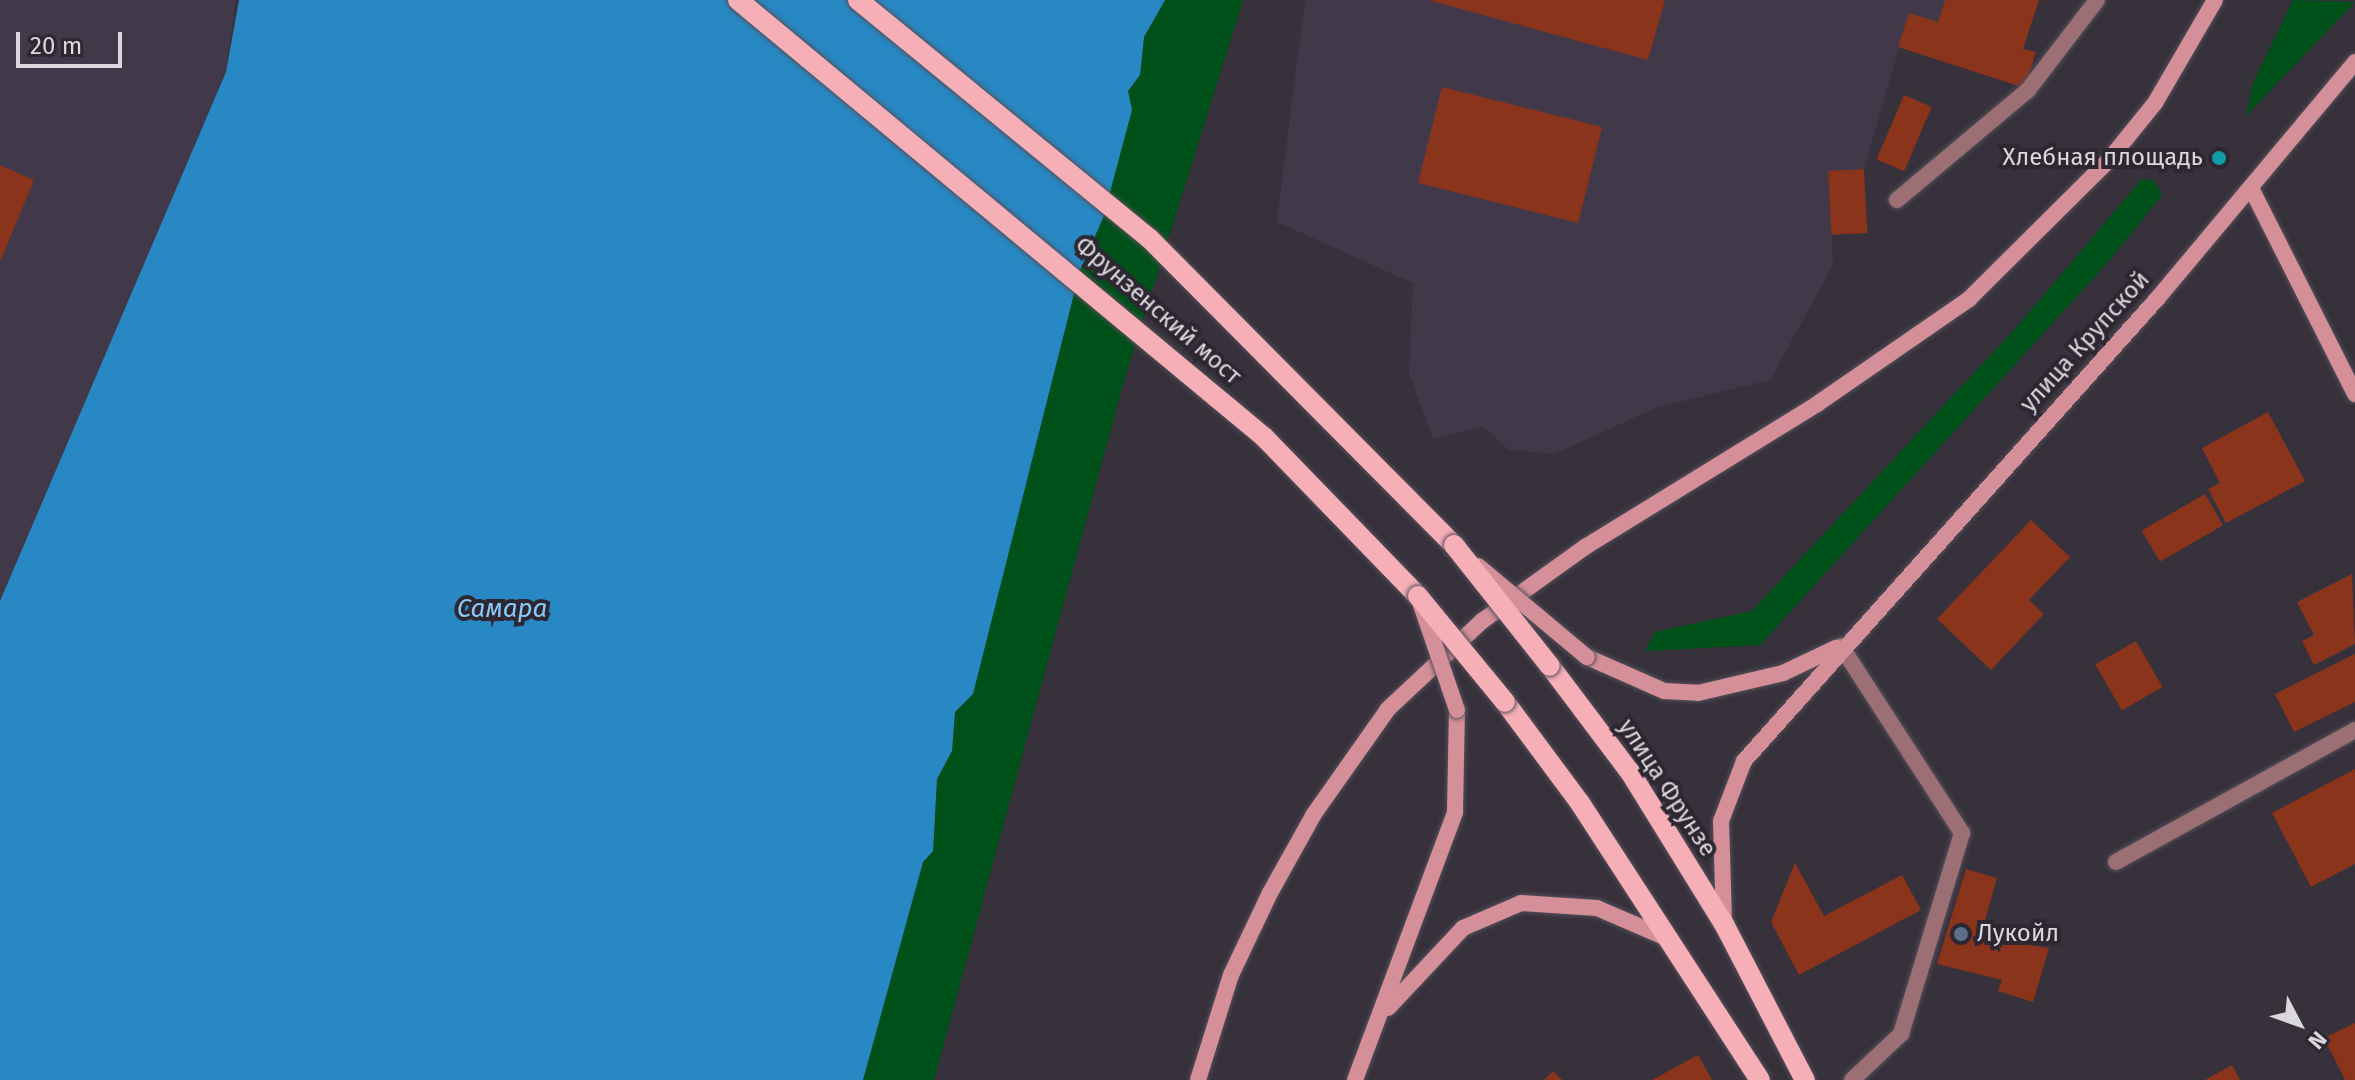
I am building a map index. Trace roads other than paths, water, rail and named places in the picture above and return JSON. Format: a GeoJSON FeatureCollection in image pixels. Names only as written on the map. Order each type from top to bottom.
{"type":"FeatureCollection","features":[{"type":"Feature","properties":{"kind":"main road","name":"Фрунзенский мост"},"geometry":{"type":"LineString","coordinates":[[738,0],[1252,427],[1418,596],[1505,702],[1673,941]]}},
{"type":"Feature","properties":{"kind":"main road","name":"Фрунзенский мост"},"geometry":{"type":"LineString","coordinates":[[858,0],[1149,238],[1454,545]]}},
{"type":"Feature","properties":{"kind":"main road"},"geometry":{"type":"LineString","coordinates":[[1198,1080],[1231,975],[1270,893],[1314,814],[1388,709],[1482,621],[1585,547],[1817,404],[1969,299],[2108,161],[2155,103],[2215,0]]}},
{"type":"Feature","properties":{"kind":"main road","name":"улица Крупской"},"geometry":{"type":"LineString","coordinates":[[1724,924],[1721,821],[1730,790],[1744,761],[1841,646],[2251,188],[2355,62]]}},
{"type":"Feature","properties":{"kind":"main road"},"geometry":{"type":"LineString","coordinates":[[2251,188],[2355,394]]}},
{"type":"Feature","properties":{"kind":"main road"},"geometry":{"type":"LineString","coordinates":[[1454,545],[1587,657],[1651,687],[1698,693],[1783,673],[1841,646]]}},
{"type":"Feature","properties":{"kind":"main road","name":"улица Фрунзе"},"geometry":{"type":"LineString","coordinates":[[1454,545],[1630,772],[1724,924],[1805,1080]]}},
{"type":"Feature","properties":{"kind":"main road"},"geometry":{"type":"LineString","coordinates":[[1355,1080],[1455,812],[1457,710],[1418,596]]}},
{"type":"Feature","properties":{"kind":"main road"},"geometry":{"type":"LineString","coordinates":[[1380,1019],[1463,928],[1521,903],[1597,908],[1673,941],[1760,1080]]}},
{"type":"Feature","properties":{"kind":"lane"},"geometry":{"type":"LineString","coordinates":[[1897,200],[2028,90],[2097,0]]}},
{"type":"Feature","properties":{"kind":"lane"},"geometry":{"type":"LineString","coordinates":[[1841,646],[1962,833],[1901,1034],[1852,1080]]}},
{"type":"Feature","properties":{"kind":"lane"},"geometry":{"type":"LineString","coordinates":[[2116,862],[2355,730]]}},
{"type":"Feature","properties":{"kind":"water","name":"Самара"},"geometry":{"type":"Polygon","coordinates":[[[239,0],[1165,0],[1144,37],[1140,75],[1128,91],[1132,110],[1103,218],[1080,270],[973,694],[955,712],[952,751],[937,779],[933,851],[923,862],[863,1080],[0,1080],[0,601],[226,72],[239,0]]]}},
{"type":"Feature","properties":{"kind":"place","name":"Хлебная площадь"},"geometry":{"type":"Point","coordinates":[2219,158]}},
{"type":"Feature","properties":{"kind":"place","name":"Лукойл"},"geometry":{"type":"Point","coordinates":[1961,934]}}]}
